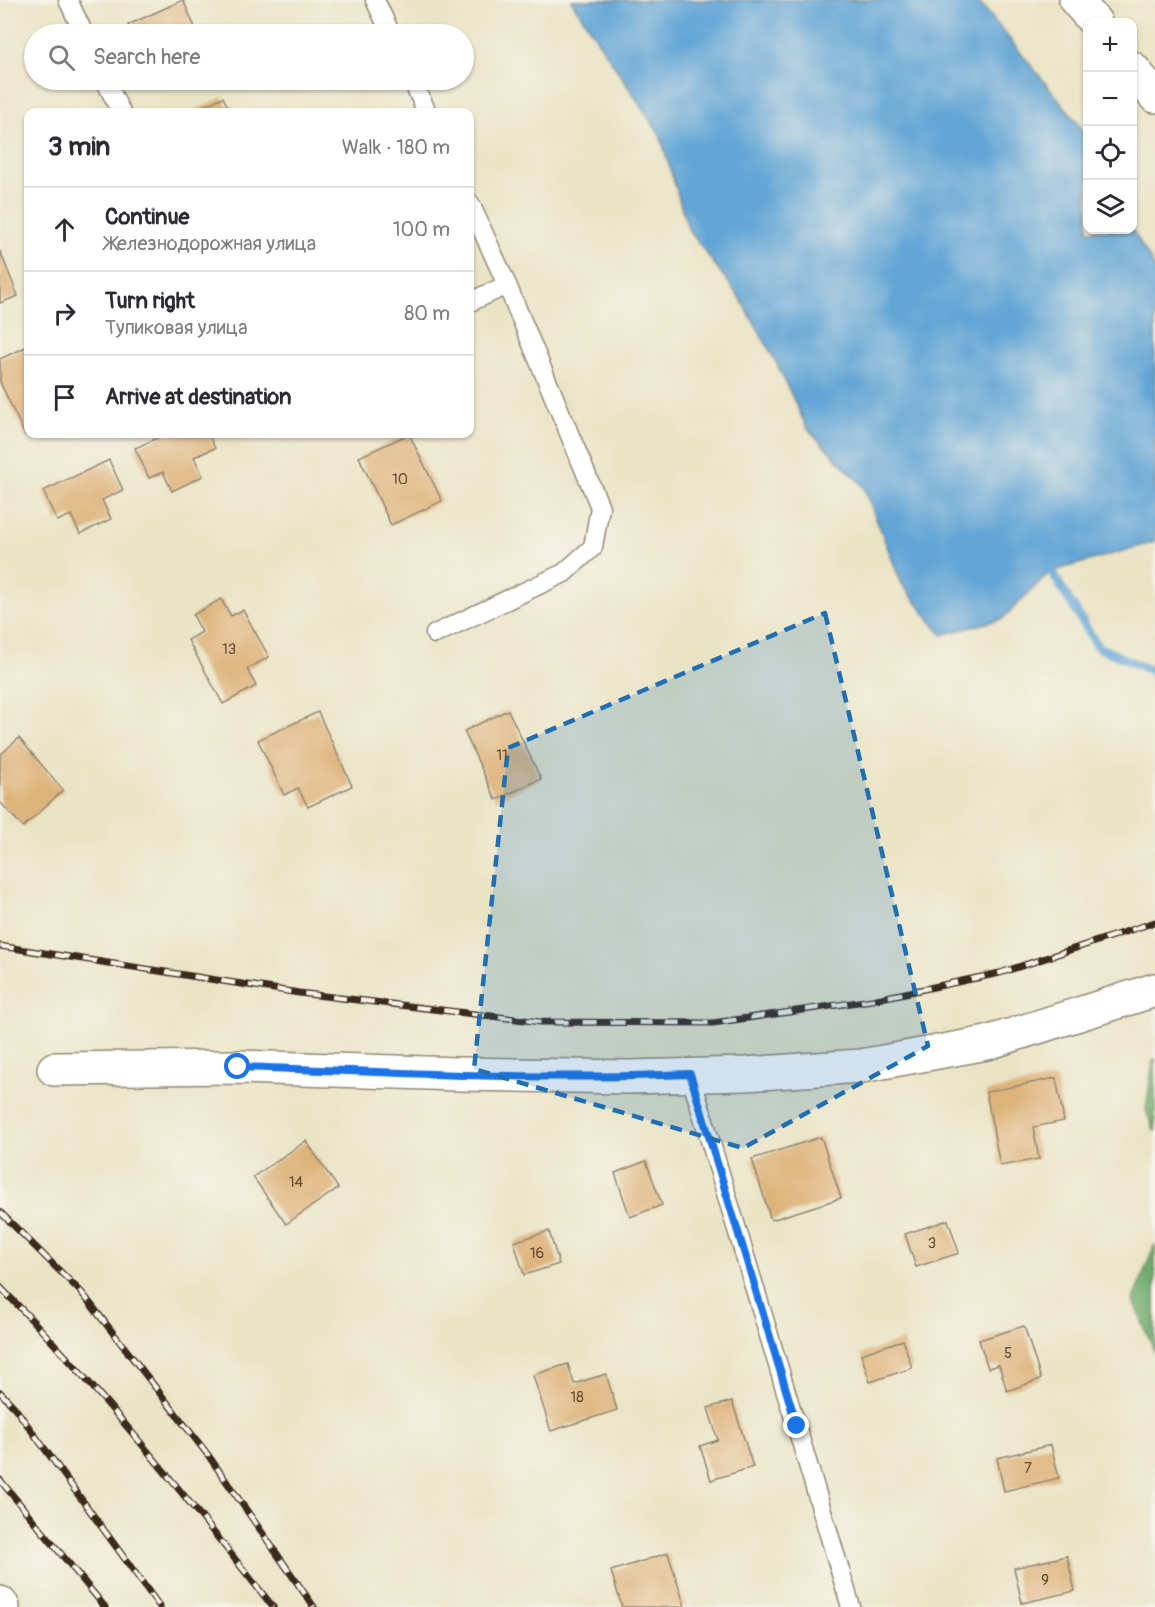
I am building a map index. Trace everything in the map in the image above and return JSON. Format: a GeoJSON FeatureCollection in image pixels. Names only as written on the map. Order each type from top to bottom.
{"type":"FeatureCollection","features":[{"type":"Feature","properties":{"kind":"street"},"geometry":{"type":"LineString","coordinates":[[1076,0],[1092,18]]}},
{"type":"Feature","properties":{"kind":"street"},"geometry":{"type":"LineString","coordinates":[[1135,72],[1155,96]]}},
{"type":"Feature","properties":{"kind":"street"},"geometry":{"type":"LineString","coordinates":[[54,1070],[238,1067],[629,1077],[746,1074],[861,1066],[987,1043],[1155,990]]}},
{"type":"Feature","properties":{"kind":"street"},"geometry":{"type":"LineString","coordinates":[[0,1603],[3,1607]]}},
{"type":"Feature","properties":{"kind":"lane"},"geometry":{"type":"LineString","coordinates":[[68,0],[79,24]]}},
{"type":"Feature","properties":{"kind":"lane"},"geometry":{"type":"LineString","coordinates":[[375,0],[386,24]]}},
{"type":"Feature","properties":{"kind":"lane"},"geometry":{"type":"LineString","coordinates":[[110,90],[119,108]]}},
{"type":"Feature","properties":{"kind":"lane"},"geometry":{"type":"LineString","coordinates":[[417,90],[425,108]]}},
{"type":"Feature","properties":{"kind":"lane"},"geometry":{"type":"LineString","coordinates":[[435,634],[564,573],[593,547],[600,507],[474,212]]}},
{"type":"Feature","properties":{"kind":"lane"},"geometry":{"type":"LineString","coordinates":[[474,300],[507,285]]}},
{"type":"Feature","properties":{"kind":"lane"},"geometry":{"type":"LineString","coordinates":[[690,1074],[851,1607]]}},
{"type":"Feature","properties":{"kind":"highlighted area"},"geometry":{"type":"Polygon","coordinates":[[[825,613],[928,1046],[743,1148],[474,1069],[508,748],[825,613]]]}},
{"type":"Feature","properties":{"kind":"green space"},"geometry":{"type":"Polygon","coordinates":[[[1155,1059],[1155,1132],[1146,1110],[1155,1059]]]}},
{"type":"Feature","properties":{"kind":"green space"},"geometry":{"type":"Polygon","coordinates":[[[1155,1244],[1155,1353],[1133,1300],[1155,1244]]]}},
{"type":"Feature","properties":{"kind":"water"},"geometry":{"type":"Polygon","coordinates":[[[571,0],[975,0],[985,9],[1078,123],[1083,134],[1083,234],[1135,234],[1155,268],[1155,542],[1050,572],[1002,619],[942,635],[902,584],[863,486],[807,428],[775,360],[740,298],[688,229],[660,135],[571,0]]]}},
{"type":"Feature","properties":{"kind":"building"},"geometry":{"type":"Polygon","coordinates":[[[183,0],[194,24],[130,24],[183,0]]]}},
{"type":"Feature","properties":{"kind":"building"},"geometry":{"type":"Polygon","coordinates":[[[223,97],[228,108],[200,108],[223,97]]]}},
{"type":"Feature","properties":{"kind":"building"},"geometry":{"type":"Polygon","coordinates":[[[0,251],[18,296],[0,303],[0,251]]]}},
{"type":"Feature","properties":{"kind":"building"},"geometry":{"type":"Polygon","coordinates":[[[24,348],[24,433],[0,382],[0,359],[24,348]]]}},
{"type":"Feature","properties":{"kind":"building"},"geometry":{"type":"Polygon","coordinates":[[[157,438],[210,438],[215,448],[194,457],[203,476],[172,491],[163,472],[149,478],[135,448],[157,438]]]}},
{"type":"Feature","properties":{"kind":"building"},"geometry":{"type":"Polygon","coordinates":[[[400,438],[411,438],[442,501],[391,525],[359,457],[400,438]]]}},
{"type":"Feature","properties":{"kind":"building"},"geometry":{"type":"Polygon","coordinates":[[[109,460],[123,490],[102,500],[111,519],[80,534],[71,515],[57,521],[43,491],[109,460]]]}},
{"type":"Feature","properties":{"kind":"building"},"geometry":{"type":"Polygon","coordinates":[[[221,599],[231,616],[243,610],[269,657],[247,669],[256,686],[223,704],[188,640],[202,632],[193,615],[221,599]]]}},
{"type":"Feature","properties":{"kind":"building"},"geometry":{"type":"Polygon","coordinates":[[[508,710],[541,779],[496,800],[464,731],[508,710]]]}},
{"type":"Feature","properties":{"kind":"building"},"geometry":{"type":"Polygon","coordinates":[[[318,712],[352,786],[308,807],[298,788],[284,795],[258,740],[318,712]]]}},
{"type":"Feature","properties":{"kind":"building"},"geometry":{"type":"Polygon","coordinates":[[[19,738],[63,790],[23,827],[0,802],[0,755],[19,738]]]}},
{"type":"Feature","properties":{"kind":"building"},"geometry":{"type":"Polygon","coordinates":[[[1056,1078],[1064,1121],[1033,1127],[1039,1159],[1000,1166],[986,1092],[1056,1078]]]}},
{"type":"Feature","properties":{"kind":"building"},"geometry":{"type":"Polygon","coordinates":[[[821,1137],[841,1198],[771,1220],[752,1159],[821,1137]]]}},
{"type":"Feature","properties":{"kind":"building"},"geometry":{"type":"Polygon","coordinates":[[[306,1141],[338,1188],[286,1224],[253,1177],[306,1141]]]}},
{"type":"Feature","properties":{"kind":"building"},"geometry":{"type":"Polygon","coordinates":[[[646,1161],[662,1205],[630,1217],[615,1173],[646,1161]]]}},
{"type":"Feature","properties":{"kind":"building"},"geometry":{"type":"Polygon","coordinates":[[[948,1220],[959,1253],[916,1267],[905,1234],[948,1220]]]}},
{"type":"Feature","properties":{"kind":"building"},"geometry":{"type":"Polygon","coordinates":[[[549,1231],[559,1264],[524,1275],[514,1242],[549,1231]]]}},
{"type":"Feature","properties":{"kind":"building"},"geometry":{"type":"Polygon","coordinates":[[[1024,1326],[1041,1379],[1007,1391],[999,1365],[988,1368],[979,1340],[1024,1326]]]}},
{"type":"Feature","properties":{"kind":"building"},"geometry":{"type":"Polygon","coordinates":[[[903,1340],[912,1368],[870,1382],[861,1354],[903,1340]]]}},
{"type":"Feature","properties":{"kind":"building"},"geometry":{"type":"Polygon","coordinates":[[[568,1364],[574,1384],[606,1374],[617,1410],[551,1431],[533,1375],[568,1364]]]}},
{"type":"Feature","properties":{"kind":"building"},"geometry":{"type":"Polygon","coordinates":[[[732,1401],[753,1467],[711,1480],[700,1446],[718,1440],[708,1408],[732,1401]]]}},
{"type":"Feature","properties":{"kind":"building"},"geometry":{"type":"Polygon","coordinates":[[[1051,1445],[1059,1478],[1004,1491],[997,1458],[1051,1445]]]}},
{"type":"Feature","properties":{"kind":"building"},"geometry":{"type":"Polygon","coordinates":[[[668,1553],[685,1607],[622,1607],[611,1571],[668,1553]]]}},
{"type":"Feature","properties":{"kind":"building"},"geometry":{"type":"Polygon","coordinates":[[[1067,1556],[1075,1591],[1022,1603],[1014,1568],[1067,1556]]]}},
{"type":"Feature","properties":{"kind":"waterway"},"geometry":{"type":"LineString","coordinates":[[1045,561],[1098,647],[1155,674]]}},
{"type":"Feature","properties":{"kind":"railway"},"geometry":{"type":"LineString","coordinates":[[0,946],[299,993],[541,1022],[713,1023],[872,1000],[1000,973],[1155,922]]}},
{"type":"Feature","properties":{"kind":"railway"},"geometry":{"type":"LineString","coordinates":[[0,1212],[82,1293],[208,1455],[314,1607]]}},
{"type":"Feature","properties":{"kind":"railway"},"geometry":{"type":"LineString","coordinates":[[0,1287],[107,1403],[273,1607]]}},
{"type":"Feature","properties":{"kind":"railway"},"geometry":{"type":"LineString","coordinates":[[0,1392],[15,1408],[160,1607]]}},
{"type":"Feature","properties":{"kind":"railway"},"geometry":{"type":"LineString","coordinates":[[0,1480],[105,1607]]}},
{"type":"Feature","properties":{"kind":"route"},"geometry":{"type":"LineString","coordinates":[[238,1067],[629,1077],[690,1074],[797,1426]]}}]}
